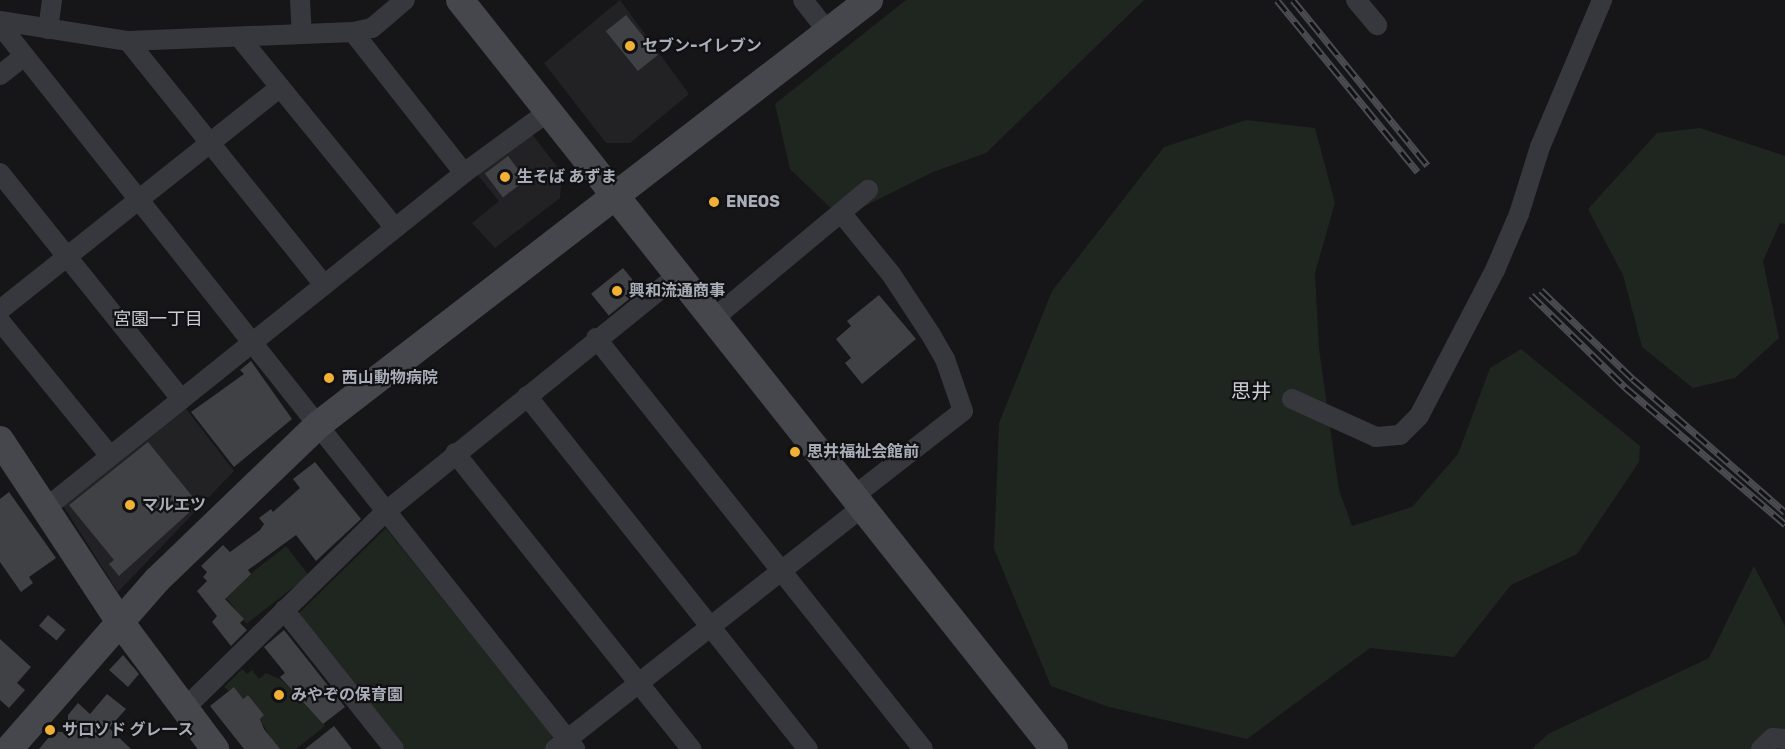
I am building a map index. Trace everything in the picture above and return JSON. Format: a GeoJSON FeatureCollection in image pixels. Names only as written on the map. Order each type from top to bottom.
{"type":"FeatureCollection","features":[{"type":"Feature","properties":{"kind":"street"},"geometry":{"type":"LineString","coordinates":[[48,29],[52,0]]}},
{"type":"Feature","properties":{"kind":"street"},"geometry":{"type":"LineString","coordinates":[[300,0],[302,34]]}},
{"type":"Feature","properties":{"kind":"street"},"geometry":{"type":"LineString","coordinates":[[0,23],[128,41],[353,32],[372,28],[405,0]]}},
{"type":"Feature","properties":{"kind":"street"},"geometry":{"type":"LineString","coordinates":[[460,0],[1054,749]]}},
{"type":"Feature","properties":{"kind":"street"},"geometry":{"type":"LineString","coordinates":[[803,0],[828,32]]}},
{"type":"Feature","properties":{"kind":"street"},"geometry":{"type":"LineString","coordinates":[[9,749],[120,622],[206,530],[318,425],[869,0]]}},
{"type":"Feature","properties":{"kind":"street"},"geometry":{"type":"LineString","coordinates":[[1292,399],[1376,437],[1401,435],[1430,402],[1496,270],[1519,214],[1540,147],[1602,0]]}},
{"type":"Feature","properties":{"kind":"street"},"geometry":{"type":"LineString","coordinates":[[1361,2],[1377,25]]}},
{"type":"Feature","properties":{"kind":"street"},"geometry":{"type":"LineString","coordinates":[[0,23],[318,425],[566,746],[638,683],[712,628],[780,571],[963,411],[945,359],[932,335],[891,274],[842,214]]}},
{"type":"Feature","properties":{"kind":"street"},"geometry":{"type":"LineString","coordinates":[[353,32],[464,173]]}},
{"type":"Feature","properties":{"kind":"street"},"geometry":{"type":"LineString","coordinates":[[240,38],[395,228]]}},
{"type":"Feature","properties":{"kind":"street"},"geometry":{"type":"LineString","coordinates":[[128,41],[324,285]]}},
{"type":"Feature","properties":{"kind":"street"},"geometry":{"type":"LineString","coordinates":[[0,75],[24,56]]}},
{"type":"Feature","properties":{"kind":"street"},"geometry":{"type":"LineString","coordinates":[[0,310],[280,87]]}},
{"type":"Feature","properties":{"kind":"street"},"geometry":{"type":"LineString","coordinates":[[47,507],[464,173],[549,111]]}},
{"type":"Feature","properties":{"kind":"street"},"geometry":{"type":"LineString","coordinates":[[0,173],[181,399]]}},
{"type":"Feature","properties":{"kind":"street"},"geometry":{"type":"LineString","coordinates":[[713,319],[842,214],[868,190]]}},
{"type":"Feature","properties":{"kind":"street"},"geometry":{"type":"LineString","coordinates":[[186,707],[384,513],[596,338],[678,275]]}},
{"type":"Feature","properties":{"kind":"street"},"geometry":{"type":"LineString","coordinates":[[0,321],[110,456]]}},
{"type":"Feature","properties":{"kind":"street"},"geometry":{"type":"LineString","coordinates":[[596,338],[923,749]]}},
{"type":"Feature","properties":{"kind":"street"},"geometry":{"type":"LineString","coordinates":[[527,396],[808,749]]}},
{"type":"Feature","properties":{"kind":"street"},"geometry":{"type":"LineString","coordinates":[[455,453],[691,749]]}},
{"type":"Feature","properties":{"kind":"street"},"geometry":{"type":"LineString","coordinates":[[4,456],[47,507],[120,622],[186,707],[215,749]]}},
{"type":"Feature","properties":{"kind":"street"},"geometry":{"type":"LineString","coordinates":[[284,610],[394,749]]}},
{"type":"Feature","properties":{"kind":"street"},"geometry":{"type":"LineString","coordinates":[[1761,749],[1773,738],[1785,740]]}},
{"type":"Feature","properties":{"kind":"shaded area"},"geometry":{"type":"Polygon","coordinates":[[[620,0],[689,94],[630,143],[606,143],[544,63],[620,0]]]}},
{"type":"Feature","properties":{"kind":"shaded area"},"geometry":{"type":"Polygon","coordinates":[[[906,0],[1144,0],[986,153],[933,172],[841,218],[790,169],[775,104],[906,0]]]}},
{"type":"Feature","properties":{"kind":"shaded area"},"geometry":{"type":"Polygon","coordinates":[[[1246,120],[1315,128],[1335,203],[1315,273],[1319,349],[1339,490],[1352,526],[1412,507],[1458,454],[1490,368],[1521,349],[1640,446],[1639,462],[1577,554],[1511,585],[1454,657],[1370,648],[1247,739],[1109,707],[1051,686],[994,549],[999,423],[1052,291],[1164,147],[1246,120]]]}},
{"type":"Feature","properties":{"kind":"shaded area"},"geometry":{"type":"Polygon","coordinates":[[[1700,128],[1785,156],[1785,224],[1780,223],[1763,261],[1779,338],[1735,378],[1693,388],[1642,347],[1623,275],[1588,209],[1657,133],[1700,128]]]}},
{"type":"Feature","properties":{"kind":"shaded area"},"geometry":{"type":"Polygon","coordinates":[[[528,129],[562,173],[560,198],[495,248],[472,223],[499,201],[475,172],[528,129]]]}},
{"type":"Feature","properties":{"kind":"shaded area"},"geometry":{"type":"Polygon","coordinates":[[[184,406],[234,471],[118,592],[62,504],[184,406]]]}},
{"type":"Feature","properties":{"kind":"shaded area"},"geometry":{"type":"Polygon","coordinates":[[[386,528],[552,735],[551,744],[545,749],[405,749],[297,615],[386,528]]]}},
{"type":"Feature","properties":{"kind":"shaded area"},"geometry":{"type":"Polygon","coordinates":[[[286,546],[309,575],[247,624],[224,595],[286,546]]]}},
{"type":"Feature","properties":{"kind":"shaded area"},"geometry":{"type":"Polygon","coordinates":[[[1754,566],[1785,626],[1785,749],[1532,749],[1548,734],[1709,658],[1754,566]]]}},
{"type":"Feature","properties":{"kind":"shaded area"},"geometry":{"type":"Polygon","coordinates":[[[242,669],[247,674],[252,670],[259,679],[266,673],[282,680],[325,726],[296,749],[277,749],[260,719],[264,715],[248,695],[241,700],[224,687],[242,669]]]}},
{"type":"Feature","properties":{"kind":"building"},"geometry":{"type":"Polygon","coordinates":[[[626,15],[658,55],[638,71],[606,31],[626,15]]]}},
{"type":"Feature","properties":{"kind":"building"},"geometry":{"type":"Polygon","coordinates":[[[508,156],[526,180],[503,197],[485,173],[508,156]]]}},
{"type":"Feature","properties":{"kind":"building"},"geometry":{"type":"Polygon","coordinates":[[[623,268],[641,290],[609,316],[591,294],[623,268]]]}},
{"type":"Feature","properties":{"kind":"building"},"geometry":{"type":"Polygon","coordinates":[[[879,295],[916,339],[862,384],[845,363],[851,358],[836,339],[851,326],[847,321],[879,295]]]}},
{"type":"Feature","properties":{"kind":"building"},"geometry":{"type":"Polygon","coordinates":[[[251,361],[292,419],[234,467],[191,412],[244,374],[240,370],[251,361]]]}},
{"type":"Feature","properties":{"kind":"building","name":"マルエツ"},"geometry":{"type":"Polygon","coordinates":[[[148,442],[192,496],[186,501],[193,509],[119,576],[109,564],[114,560],[69,505],[148,442]]]}},
{"type":"Feature","properties":{"kind":"building"},"geometry":{"type":"Polygon","coordinates":[[[315,462],[361,519],[316,561],[296,535],[248,570],[251,574],[225,599],[244,619],[240,623],[247,630],[231,646],[212,622],[217,616],[197,591],[207,581],[203,577],[207,572],[201,566],[223,545],[230,552],[260,530],[264,524],[259,518],[271,509],[273,512],[300,488],[293,479],[315,462]]]}},
{"type":"Feature","properties":{"kind":"building"},"geometry":{"type":"Polygon","coordinates":[[[9,492],[56,558],[29,577],[33,583],[21,592],[0,562],[0,499],[9,492]]]}},
{"type":"Feature","properties":{"kind":"building"},"geometry":{"type":"Polygon","coordinates":[[[48,615],[66,630],[57,641],[39,626],[48,615]]]}},
{"type":"Feature","properties":{"kind":"building"},"geometry":{"type":"Polygon","coordinates":[[[284,630],[345,707],[323,724],[280,677],[285,673],[264,647],[284,630]]]}},
{"type":"Feature","properties":{"kind":"building"},"geometry":{"type":"Polygon","coordinates":[[[0,639],[31,667],[17,683],[25,690],[9,708],[0,700],[0,639]]]}},
{"type":"Feature","properties":{"kind":"building"},"geometry":{"type":"Polygon","coordinates":[[[123,655],[139,674],[128,687],[109,670],[123,655]]]}},
{"type":"Feature","properties":{"kind":"building"},"geometry":{"type":"Polygon","coordinates":[[[234,687],[243,699],[248,695],[264,715],[260,719],[264,729],[280,749],[244,749],[210,706],[234,687]]]}},
{"type":"Feature","properties":{"kind":"building"},"geometry":{"type":"Polygon","coordinates":[[[107,694],[126,709],[109,728],[131,749],[39,749],[54,731],[68,733],[68,715],[78,703],[90,714],[107,694]]]}},
{"type":"Feature","properties":{"kind":"building"},"geometry":{"type":"Polygon","coordinates":[[[334,726],[352,749],[305,749],[334,726]]]}},
{"type":"Feature","properties":{"kind":"railway"},"geometry":{"type":"LineString","coordinates":[[1277,0],[1418,172]]}},
{"type":"Feature","properties":{"kind":"railway"},"geometry":{"type":"LineString","coordinates":[[1293,0],[1427,165]]}},
{"type":"Feature","properties":{"kind":"railway"},"geometry":{"type":"LineString","coordinates":[[1541,290],[1633,379],[1785,512]]}},
{"type":"Feature","properties":{"kind":"railway"},"geometry":{"type":"LineString","coordinates":[[1531,295],[1625,387],[1785,524]]}},
{"type":"Feature","properties":{"kind":"place","name":"セブン-イレブン"},"geometry":{"type":"Point","coordinates":[630,46]}},
{"type":"Feature","properties":{"kind":"place","name":"生そば あずま"},"geometry":{"type":"Point","coordinates":[505,177]}},
{"type":"Feature","properties":{"kind":"place","name":"ENEOS"},"geometry":{"type":"Point","coordinates":[714,202]}},
{"type":"Feature","properties":{"kind":"place","name":"興和流通商事"},"geometry":{"type":"Point","coordinates":[617,291]}},
{"type":"Feature","properties":{"kind":"place","name":"西山動物病院"},"geometry":{"type":"Point","coordinates":[329,378]}},
{"type":"Feature","properties":{"kind":"place","name":"思井福祉会館前"},"geometry":{"type":"Point","coordinates":[795,452]}},
{"type":"Feature","properties":{"kind":"place","name":"マルエツ"},"geometry":{"type":"Point","coordinates":[130,505]}},
{"type":"Feature","properties":{"kind":"place","name":"みやぞの保育園"},"geometry":{"type":"Point","coordinates":[279,695]}},
{"type":"Feature","properties":{"kind":"place","name":"サ口ソド グレ一ス"},"geometry":{"type":"Point","coordinates":[50,730]}},
{"type":"Feature","properties":{"kind":"district","name":"宮園一丁目"},"geometry":{"type":"Point","coordinates":[158,319]}},
{"type":"Feature","properties":{"kind":"district","name":"思井"},"geometry":{"type":"Point","coordinates":[1251,391]}}]}
